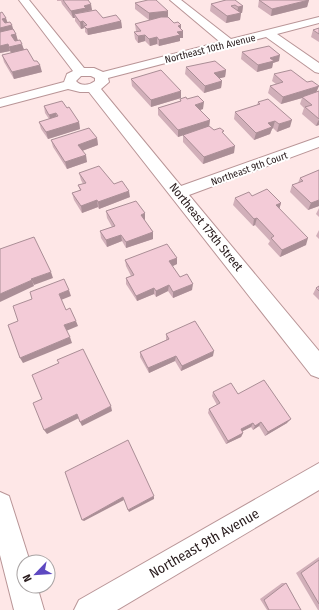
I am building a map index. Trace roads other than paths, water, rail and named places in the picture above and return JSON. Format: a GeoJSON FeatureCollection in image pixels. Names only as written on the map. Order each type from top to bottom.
{"type":"FeatureCollection","features":[{"type":"Feature","properties":{"kind":"street"},"geometry":{"type":"LineString","coordinates":[[24,0],[80,72]]}},
{"type":"Feature","properties":{"kind":"street"},"geometry":{"type":"LineString","coordinates":[[175,0],[228,43]]}},
{"type":"Feature","properties":{"kind":"street","name":"Northeast 10th Avenue"},"geometry":{"type":"LineString","coordinates":[[97,82],[228,43],[319,20]]}},
{"type":"Feature","properties":{"kind":"street"},"geometry":{"type":"LineString","coordinates":[[268,33],[319,68]]}},
{"type":"Feature","properties":{"kind":"street"},"geometry":{"type":"LineString","coordinates":[[0,103],[70,84],[81,89],[97,82],[94,72],[80,72],[71,78],[70,84]]}},
{"type":"Feature","properties":{"kind":"street","name":"Northeast 175th Street"},"geometry":{"type":"LineString","coordinates":[[97,82],[179,193],[319,368]]}},
{"type":"Feature","properties":{"kind":"street","name":"Northeast 9th Court"},"geometry":{"type":"LineString","coordinates":[[179,193],[319,142]]}},
{"type":"Feature","properties":{"kind":"street","name":"Northeast 9th Avenue"},"geometry":{"type":"LineString","coordinates":[[89,610],[319,476]]}},
{"type":"Feature","properties":{"kind":"street"},"geometry":{"type":"LineString","coordinates":[[0,505],[29,610]]}}]}
